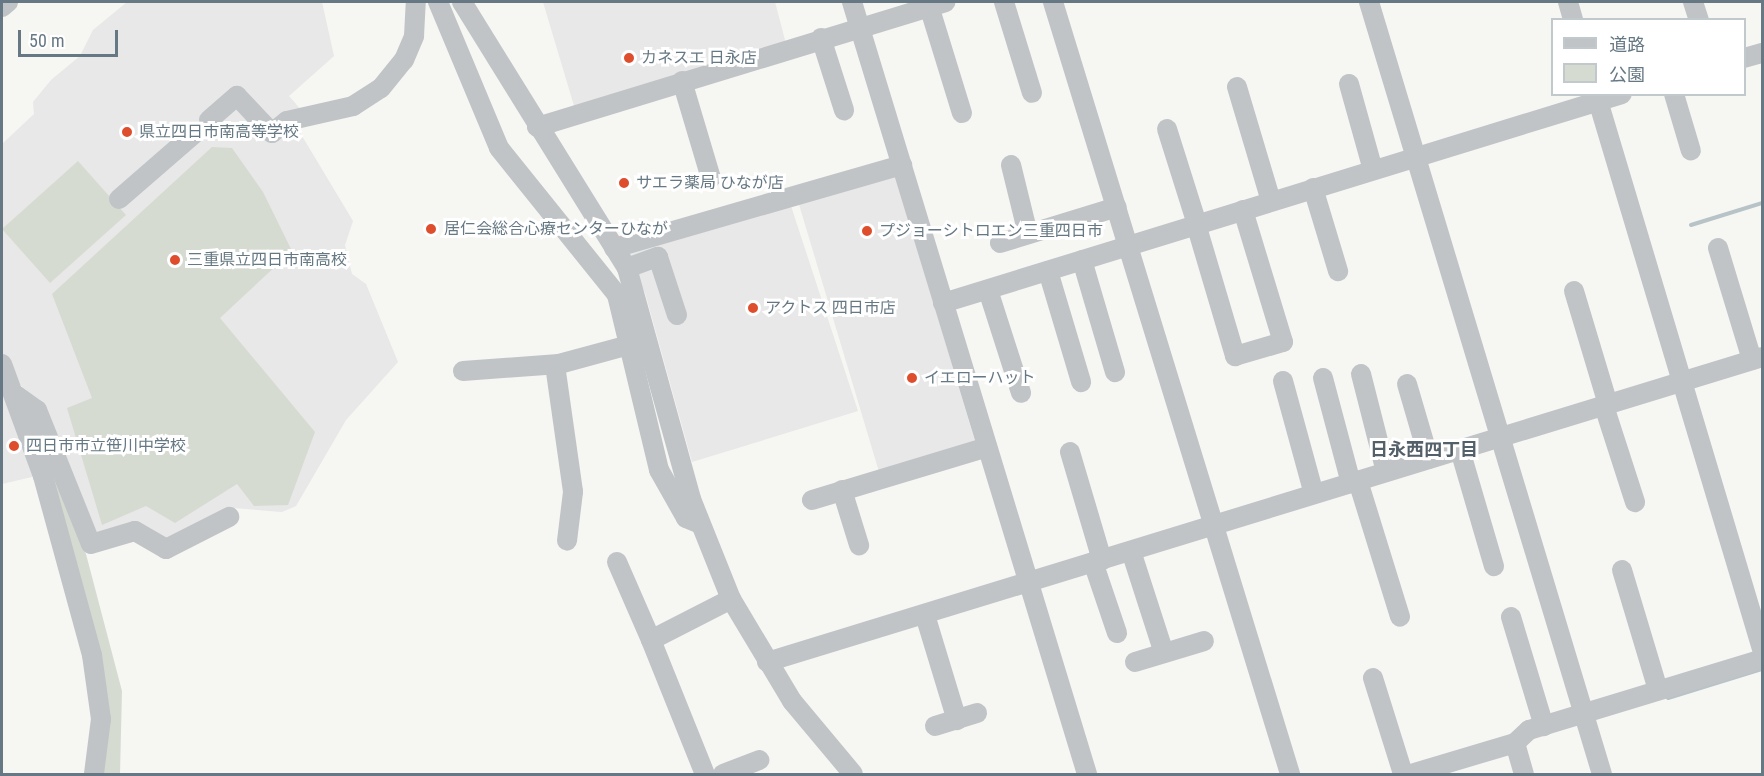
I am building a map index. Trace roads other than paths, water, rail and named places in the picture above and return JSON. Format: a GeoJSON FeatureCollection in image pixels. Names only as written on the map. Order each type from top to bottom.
{"type":"FeatureCollection","features":[{"type":"Feature","properties":{"kind":"street"},"geometry":{"type":"LineString","coordinates":[[2,7],[8,2]]}},
{"type":"Feature","properties":{"kind":"street"},"geometry":{"type":"LineString","coordinates":[[119,199],[237,96],[272,133],[287,121],[353,106],[381,88],[404,60],[414,36],[416,2]]}},
{"type":"Feature","properties":{"kind":"street"},"geometry":{"type":"LineString","coordinates":[[438,2],[499,148],[609,280],[629,345],[659,470],[686,518],[700,524]]}},
{"type":"Feature","properties":{"kind":"street"},"geometry":{"type":"LineString","coordinates":[[462,2],[537,127],[627,268],[700,524],[731,599],[767,662],[819,738],[853,774]]}},
{"type":"Feature","properties":{"kind":"street"},"geometry":{"type":"LineString","coordinates":[[852,2],[1087,774]]}},
{"type":"Feature","properties":{"kind":"street"},"geometry":{"type":"LineString","coordinates":[[1004,2],[1032,93]]}},
{"type":"Feature","properties":{"kind":"street"},"geometry":{"type":"LineString","coordinates":[[1053,2],[1290,774]]}},
{"type":"Feature","properties":{"kind":"street"},"geometry":{"type":"LineString","coordinates":[[1369,2],[1602,774]]}},
{"type":"Feature","properties":{"kind":"street"},"geometry":{"type":"LineString","coordinates":[[1568,2],[1572,18]]}},
{"type":"Feature","properties":{"kind":"street"},"geometry":{"type":"LineString","coordinates":[[1694,2],[1698,18]]}},
{"type":"Feature","properties":{"kind":"street"},"geometry":{"type":"LineString","coordinates":[[537,127],[937,4],[962,113]]}},
{"type":"Feature","properties":{"kind":"street"},"geometry":{"type":"LineString","coordinates":[[821,38],[844,110]]}},
{"type":"Feature","properties":{"kind":"street"},"geometry":{"type":"LineString","coordinates":[[1746,57],[1762,53]]}},
{"type":"Feature","properties":{"kind":"street"},"geometry":{"type":"LineString","coordinates":[[682,81],[711,178]]}},
{"type":"Feature","properties":{"kind":"street"},"geometry":{"type":"LineString","coordinates":[[1349,84],[1373,170]]}},
{"type":"Feature","properties":{"kind":"street"},"geometry":{"type":"LineString","coordinates":[[1237,87],[1271,201]]}},
{"type":"Feature","properties":{"kind":"street"},"geometry":{"type":"LineString","coordinates":[[1675,96],[1691,151]]}},
{"type":"Feature","properties":{"kind":"street"},"geometry":{"type":"LineString","coordinates":[[943,303],[1597,98],[1686,380],[1762,649]]}},
{"type":"Feature","properties":{"kind":"street"},"geometry":{"type":"LineString","coordinates":[[1167,129],[1235,356],[1283,342],[1242,210]]}},
{"type":"Feature","properties":{"kind":"street"},"geometry":{"type":"LineString","coordinates":[[614,248],[902,165]]}},
{"type":"Feature","properties":{"kind":"street"},"geometry":{"type":"LineString","coordinates":[[1011,165],[1028,234]]}},
{"type":"Feature","properties":{"kind":"street"},"geometry":{"type":"LineString","coordinates":[[1313,188],[1338,271]]}},
{"type":"Feature","properties":{"kind":"street"},"geometry":{"type":"LineString","coordinates":[[1000,243],[1117,207]]}},
{"type":"Feature","properties":{"kind":"street"},"geometry":{"type":"LineString","coordinates":[[767,662],[1757,358],[1719,248]]}},
{"type":"Feature","properties":{"kind":"street"},"geometry":{"type":"LineString","coordinates":[[627,268],[658,257],[677,315]]}},
{"type":"Feature","properties":{"kind":"street"},"geometry":{"type":"LineString","coordinates":[[1082,260],[1115,372]]}},
{"type":"Feature","properties":{"kind":"street"},"geometry":{"type":"LineString","coordinates":[[1048,271],[1082,382]]}},
{"type":"Feature","properties":{"kind":"street"},"geometry":{"type":"LineString","coordinates":[[988,290],[1021,393]]}},
{"type":"Feature","properties":{"kind":"street"},"geometry":{"type":"LineString","coordinates":[[1574,291],[1635,502]]}},
{"type":"Feature","properties":{"kind":"street"},"geometry":{"type":"LineString","coordinates":[[463,371],[555,365],[629,345]]}},
{"type":"Feature","properties":{"kind":"street"},"geometry":{"type":"LineString","coordinates":[[2,364],[16,395],[43,476],[100,692],[94,774]]}},
{"type":"Feature","properties":{"kind":"street"},"geometry":{"type":"LineString","coordinates":[[555,365],[573,492],[567,541]]}},
{"type":"Feature","properties":{"kind":"street"},"geometry":{"type":"LineString","coordinates":[[1361,374],[1386,472]]}},
{"type":"Feature","properties":{"kind":"street"},"geometry":{"type":"LineString","coordinates":[[1323,378],[1354,482],[1400,617]]}},
{"type":"Feature","properties":{"kind":"street"},"geometry":{"type":"LineString","coordinates":[[1283,381],[1314,494]]}},
{"type":"Feature","properties":{"kind":"street"},"geometry":{"type":"LineString","coordinates":[[1407,384],[1429,459]]}},
{"type":"Feature","properties":{"kind":"street"},"geometry":{"type":"LineString","coordinates":[[16,395],[38,410],[91,544],[135,531],[166,549],[229,517]]}},
{"type":"Feature","properties":{"kind":"street"},"geometry":{"type":"LineString","coordinates":[[812,500],[987,447]]}},
{"type":"Feature","properties":{"kind":"street"},"geometry":{"type":"LineString","coordinates":[[1460,450],[1494,566]]}},
{"type":"Feature","properties":{"kind":"street"},"geometry":{"type":"LineString","coordinates":[[1070,452],[1117,633]]}},
{"type":"Feature","properties":{"kind":"street"},"geometry":{"type":"LineString","coordinates":[[842,490],[859,544]]}},
{"type":"Feature","properties":{"kind":"street"},"geometry":{"type":"LineString","coordinates":[[1131,551],[1164,653]]}},
{"type":"Feature","properties":{"kind":"street"},"geometry":{"type":"LineString","coordinates":[[617,562],[705,774]]}},
{"type":"Feature","properties":{"kind":"street"},"geometry":{"type":"LineString","coordinates":[[1622,570],[1658,690]]}},
{"type":"Feature","properties":{"kind":"street"},"geometry":{"type":"LineString","coordinates":[[651,640],[731,599]]}},
{"type":"Feature","properties":{"kind":"street"},"geometry":{"type":"LineString","coordinates":[[925,615],[957,720]]}},
{"type":"Feature","properties":{"kind":"street"},"geometry":{"type":"LineString","coordinates":[[1510,617],[1544,726]]}},
{"type":"Feature","properties":{"kind":"street"},"geometry":{"type":"LineString","coordinates":[[1135,662],[1204,641]]}},
{"type":"Feature","properties":{"kind":"street"},"geometry":{"type":"LineString","coordinates":[[1410,774],[1515,743],[1544,726],[1762,659]]}},
{"type":"Feature","properties":{"kind":"street"},"geometry":{"type":"LineString","coordinates":[[1373,678],[1403,774]]}},
{"type":"Feature","properties":{"kind":"street"},"geometry":{"type":"LineString","coordinates":[[935,726],[977,713]]}},
{"type":"Feature","properties":{"kind":"street"},"geometry":{"type":"LineString","coordinates":[[1515,743],[1524,774]]}},
{"type":"Feature","properties":{"kind":"street"},"geometry":{"type":"LineString","coordinates":[[723,774],[759,760]]}},
{"type":"Feature","properties":{"kind":"waterway"},"geometry":{"type":"LineString","coordinates":[[1691,225],[1762,203]]}},
{"type":"Feature","properties":{"kind":"waterway"},"geometry":{"type":"LineString","coordinates":[[1668,698],[1762,669]]}},
{"type":"Feature","properties":{"kind":"place","name":"カネスエ 日永店"},"geometry":{"type":"Point","coordinates":[629,58]}},
{"type":"Feature","properties":{"kind":"place","name":"県立四日市南高等学校"},"geometry":{"type":"Point","coordinates":[127,132]}},
{"type":"Feature","properties":{"kind":"place","name":"サエラ薬局 ひなが店"},"geometry":{"type":"Point","coordinates":[624,183]}},
{"type":"Feature","properties":{"kind":"place","name":"居仁会総合心療センターひなが"},"geometry":{"type":"Point","coordinates":[431,229]}},
{"type":"Feature","properties":{"kind":"place","name":"プジョーシトロエン三重四日市"},"geometry":{"type":"Point","coordinates":[867,231]}},
{"type":"Feature","properties":{"kind":"place","name":"三重県立四日市南高校"},"geometry":{"type":"Point","coordinates":[175,260]}},
{"type":"Feature","properties":{"kind":"place","name":"アクトス 四日市店"},"geometry":{"type":"Point","coordinates":[753,308]}},
{"type":"Feature","properties":{"kind":"place","name":"イエローハット"},"geometry":{"type":"Point","coordinates":[912,378]}},
{"type":"Feature","properties":{"kind":"place","name":"四日市市立笹川中学校"},"geometry":{"type":"Point","coordinates":[14,446]}},
{"type":"Feature","properties":{"kind":"district","name":"日永西四丁目"},"geometry":{"type":"Point","coordinates":[1424,450]}}]}
